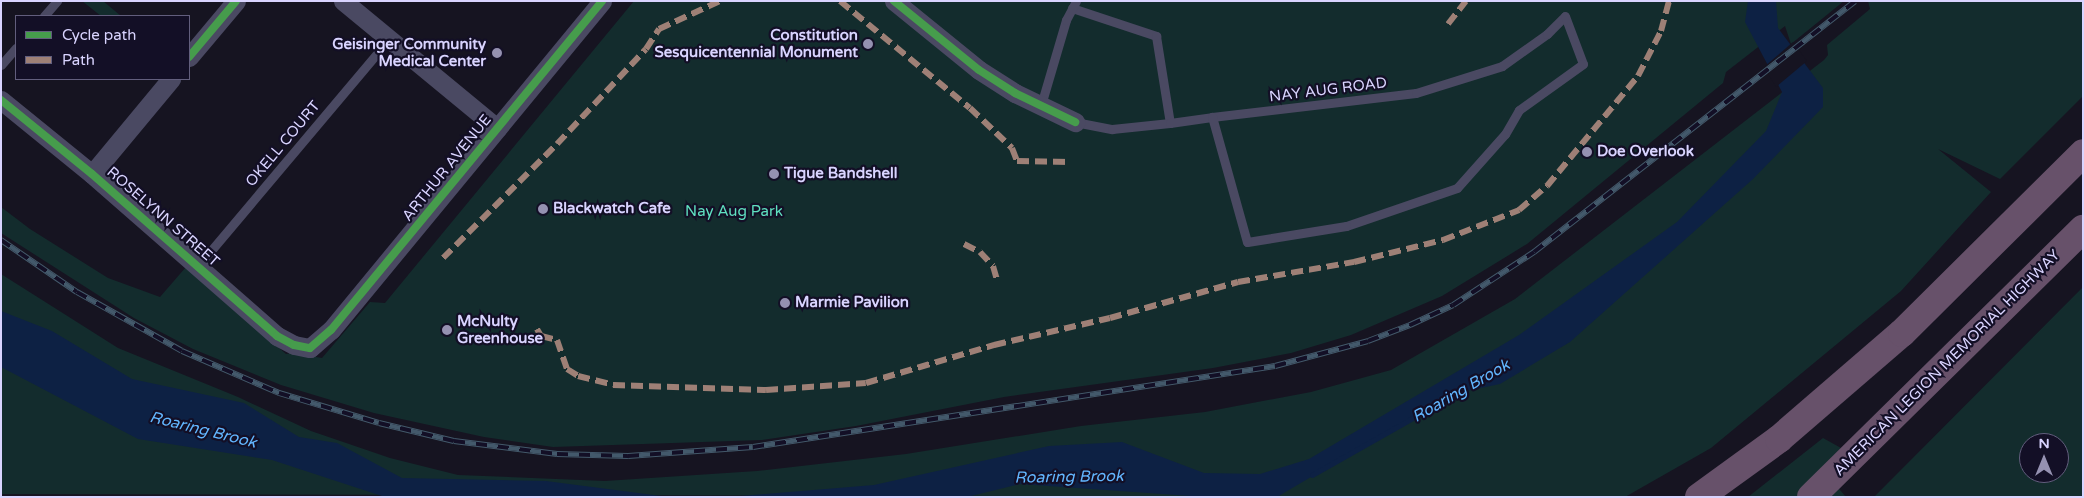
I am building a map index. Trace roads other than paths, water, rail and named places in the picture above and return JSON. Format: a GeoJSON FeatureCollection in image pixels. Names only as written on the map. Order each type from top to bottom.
{"type":"FeatureCollection","features":[{"type":"Feature","properties":{"kind":"highway"},"geometry":{"type":"LineString","coordinates":[[1699,497],[1779,439],[1902,333],[2083,152]]}},
{"type":"Feature","properties":{"kind":"highway","name":"AMERICAN LEGION MEMORIAL HIGHWAY"},"geometry":{"type":"LineString","coordinates":[[1811,497],[2083,229]]}},
{"type":"Feature","properties":{"kind":"street"},"geometry":{"type":"LineString","coordinates":[[190,57],[236,1]]}},
{"type":"Feature","properties":{"kind":"street"},"geometry":{"type":"LineString","coordinates":[[343,1],[497,128]]}},
{"type":"Feature","properties":{"kind":"street","name":"ARTHUR AVENUE"},"geometry":{"type":"LineString","coordinates":[[310,348],[331,330],[602,1]]}},
{"type":"Feature","properties":{"kind":"street"},"geometry":{"type":"LineString","coordinates":[[894,1],[979,70],[1075,122]]}},
{"type":"Feature","properties":{"kind":"street"},"geometry":{"type":"LineString","coordinates":[[92,174],[170,80]]}},
{"type":"Feature","properties":{"kind":"street","name":"ROSELYNN STREET"},"geometry":{"type":"LineString","coordinates":[[1,100],[92,174],[277,336],[294,346],[310,348]]}},
{"type":"Feature","properties":{"kind":"lane"},"geometry":{"type":"LineString","coordinates":[[45,15],[57,1]]}},
{"type":"Feature","properties":{"kind":"lane"},"geometry":{"type":"LineString","coordinates":[[1041,105],[1074,5],[1156,36],[1170,122]]}},
{"type":"Feature","properties":{"kind":"lane","name":"NAY AUG ROAD"},"geometry":{"type":"LineString","coordinates":[[1075,122],[1112,129],[1212,117],[1416,93],[1502,66],[1547,34],[1565,16],[1583,64],[1519,110],[1505,134],[1457,188],[1346,226],[1247,242],[1212,117]]}},
{"type":"Feature","properties":{"kind":"lane","name":"OKELL COURT"},"geometry":{"type":"LineString","coordinates":[[198,266],[388,40]]}},
{"type":"Feature","properties":{"kind":"lane"},"geometry":{"type":"LineString","coordinates":[[1,65],[15,49]]}},
{"type":"Feature","properties":{"kind":"water"},"geometry":{"type":"Polygon","coordinates":[[[1748,1],[1776,1],[1778,28],[1823,88],[1823,107],[1753,179],[1570,342],[1500,384],[1452,394],[1277,497],[1205,497],[1020,484],[967,497],[729,497],[874,485],[1049,446],[1122,442],[1204,473],[1260,474],[1309,459],[1519,335],[1677,222],[1766,131],[1782,92],[1745,22],[1748,1]]]}},
{"type":"Feature","properties":{"kind":"water"},"geometry":{"type":"Polygon","coordinates":[[[1,311],[52,331],[132,379],[244,403],[299,437],[337,443],[402,478],[546,481],[669,497],[385,497],[272,460],[138,439],[1,367],[1,311]]]}},
{"type":"Feature","properties":{"kind":"waterway","name":"Roaring Brook"},"geometry":{"type":"LineString","coordinates":[[1312,475],[1462,390]]}},
{"type":"Feature","properties":{"kind":"railway"},"geometry":{"type":"LineString","coordinates":[[1,240],[77,292],[182,351],[279,393],[379,423],[454,441],[557,454],[628,456],[753,447],[1275,366],[1368,341],[1410,325],[1453,305],[1534,252],[1855,1]]}},
{"type":"Feature","properties":{"kind":"place","name":"Constitution Sesquicentennial Monument"},"geometry":{"type":"Point","coordinates":[868,44]}},
{"type":"Feature","properties":{"kind":"place","name":"Geisinger Community Medical Center"},"geometry":{"type":"Point","coordinates":[497,53]}},
{"type":"Feature","properties":{"kind":"place","name":"Doe Overlook"},"geometry":{"type":"Point","coordinates":[1587,152]}},
{"type":"Feature","properties":{"kind":"place","name":"Tigue Bandshell"},"geometry":{"type":"Point","coordinates":[774,174]}},
{"type":"Feature","properties":{"kind":"place","name":"Blackwatch Cafe"},"geometry":{"type":"Point","coordinates":[543,209]}},
{"type":"Feature","properties":{"kind":"place","name":"Marmie Pavilion"},"geometry":{"type":"Point","coordinates":[785,303]}},
{"type":"Feature","properties":{"kind":"place","name":"McNulty Greenhouse"},"geometry":{"type":"Point","coordinates":[447,330]}},
{"type":"Feature","properties":{"kind":"park label","name":"Nay Aug Park"},"geometry":{"type":"Point","coordinates":[734,212]}}]}
